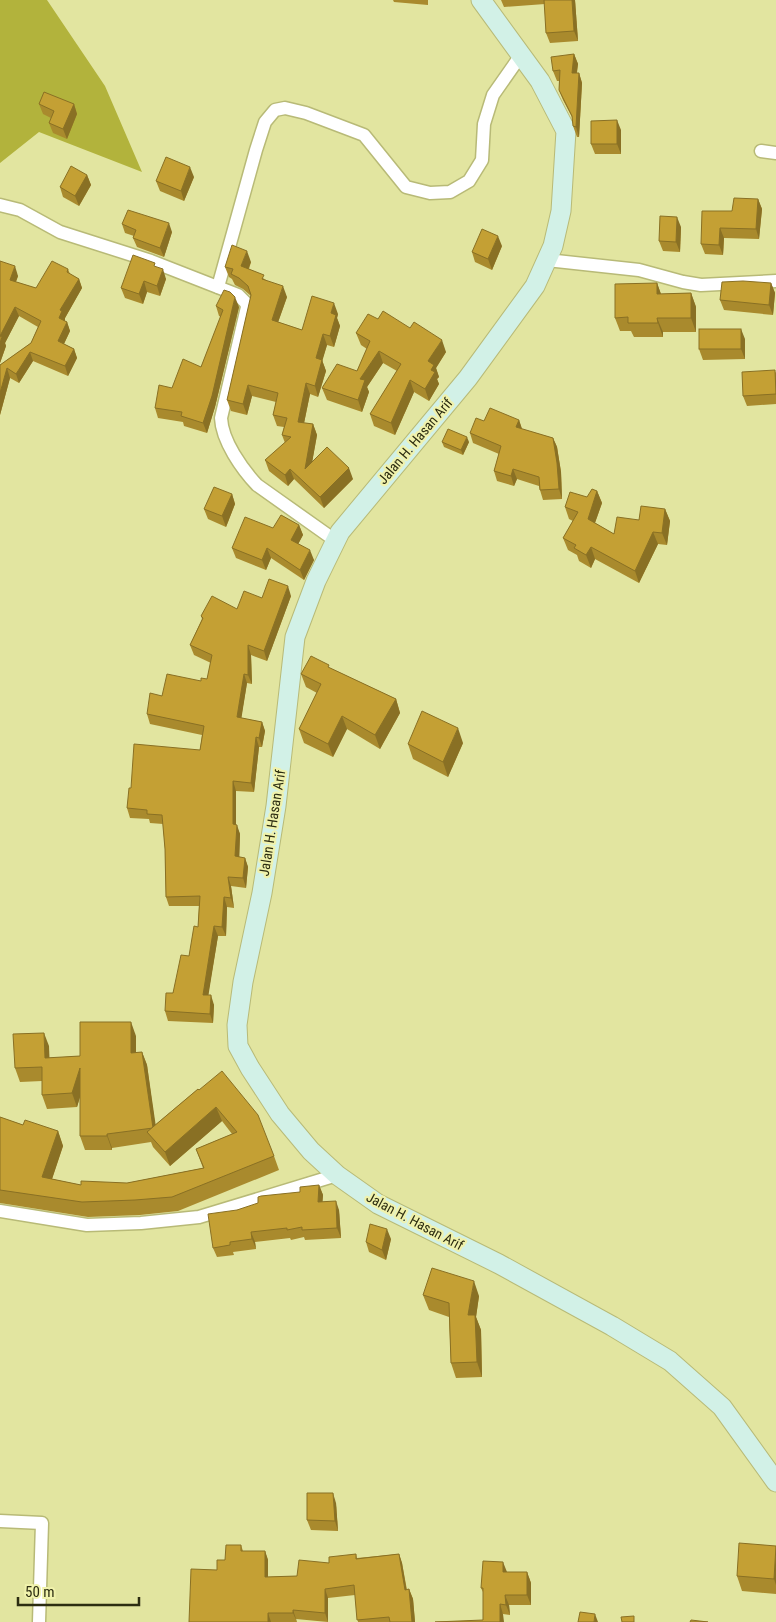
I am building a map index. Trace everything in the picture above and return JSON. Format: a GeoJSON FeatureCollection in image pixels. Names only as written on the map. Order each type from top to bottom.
{"type":"FeatureCollection","features":[{"type":"Feature","properties":{"kind":"main road","name":"Jalan H. Hasan Arif"},"geometry":{"type":"LineString","coordinates":[[481,0],[540,81],[566,131],[561,211],[553,246],[535,286],[468,378],[340,532],[316,581],[296,637],[276,806],[262,893],[243,982],[237,1025],[238,1046],[280,1114],[311,1151],[337,1175],[378,1204],[499,1264],[612,1326],[670,1361],[722,1407],[776,1482]]}},
{"type":"Feature","properties":{"kind":"street"},"geometry":{"type":"LineString","coordinates":[[218,287],[265,122],[275,110],[285,108],[306,113],[364,135],[406,187],[430,193],[450,192],[469,181],[482,160],[484,124],[493,95],[521,55]]}},
{"type":"Feature","properties":{"kind":"street"},"geometry":{"type":"LineString","coordinates":[[761,152],[776,153]]}},
{"type":"Feature","properties":{"kind":"street"},"geometry":{"type":"LineString","coordinates":[[0,206],[20,210],[60,232],[152,261],[238,294],[247,307],[223,405],[222,428],[226,439],[249,476],[257,485],[336,541]]}},
{"type":"Feature","properties":{"kind":"street"},"geometry":{"type":"LineString","coordinates":[[547,260],[639,270],[701,285],[776,281]]}},
{"type":"Feature","properties":{"kind":"street"},"geometry":{"type":"LineString","coordinates":[[0,1211],[87,1225],[141,1223],[199,1217],[337,1175]]}},
{"type":"Feature","properties":{"kind":"street"},"geometry":{"type":"LineString","coordinates":[[0,1521],[42,1523],[39,1622]]}},
{"type":"Feature","properties":{"kind":"shaded area"},"geometry":{"type":"Polygon","coordinates":[[[0,0],[47,0],[105,86],[142,172],[39,132],[0,163],[0,0]]]}},
{"type":"Feature","properties":{"kind":"building"},"geometry":{"type":"Polygon","coordinates":[[[544,0],[572,0],[574,31],[546,33],[544,0]]]}},
{"type":"Feature","properties":{"kind":"building"},"geometry":{"type":"Polygon","coordinates":[[[574,54],[572,73],[579,73],[576,127],[573,126],[572,116],[559,90],[560,70],[553,71],[551,57],[574,54]]]}},
{"type":"Feature","properties":{"kind":"building"},"geometry":{"type":"Polygon","coordinates":[[[44,92],[74,104],[63,129],[49,123],[54,111],[39,104],[44,92]]]}},
{"type":"Feature","properties":{"kind":"building"},"geometry":{"type":"Polygon","coordinates":[[[617,120],[617,144],[591,144],[591,121],[617,120]]]}},
{"type":"Feature","properties":{"kind":"building"},"geometry":{"type":"Polygon","coordinates":[[[166,157],[190,167],[181,191],[156,181],[166,157]]]}},
{"type":"Feature","properties":{"kind":"building"},"geometry":{"type":"Polygon","coordinates":[[[71,166],[87,175],[75,196],[60,187],[71,166]]]}},
{"type":"Feature","properties":{"kind":"building"},"geometry":{"type":"Polygon","coordinates":[[[734,198],[758,199],[756,229],[720,228],[719,245],[701,244],[702,211],[732,211],[734,198]]]}},
{"type":"Feature","properties":{"kind":"building"},"geometry":{"type":"Polygon","coordinates":[[[128,210],[169,223],[160,248],[133,238],[136,230],[122,224],[128,210]]]}},
{"type":"Feature","properties":{"kind":"building"},"geometry":{"type":"Polygon","coordinates":[[[660,216],[677,217],[676,242],[659,241],[660,216]]]}},
{"type":"Feature","properties":{"kind":"building"},"geometry":{"type":"Polygon","coordinates":[[[482,229],[498,236],[488,259],[472,252],[482,229]]]}},
{"type":"Feature","properties":{"kind":"building"},"geometry":{"type":"Polygon","coordinates":[[[232,245],[247,251],[241,266],[264,275],[262,279],[283,286],[272,320],[302,330],[312,296],[334,303],[331,313],[336,315],[330,336],[323,334],[316,358],[322,360],[315,386],[306,383],[298,422],[313,424],[305,469],[327,447],[349,468],[320,497],[290,469],[285,475],[265,460],[291,437],[282,435],[287,418],[273,415],[278,393],[248,385],[243,404],[227,400],[251,295],[248,286],[231,274],[233,269],[225,267],[232,245]]]}},
{"type":"Feature","properties":{"kind":"building"},"geometry":{"type":"Polygon","coordinates":[[[133,255],[155,263],[154,266],[163,269],[157,286],[144,281],[139,294],[121,288],[133,255]]]}},
{"type":"Feature","properties":{"kind":"building"},"geometry":{"type":"Polygon","coordinates":[[[0,261],[15,266],[10,280],[36,288],[52,261],[68,269],[67,272],[79,279],[60,310],[62,311],[59,318],[67,322],[58,341],[74,349],[65,366],[30,352],[16,374],[7,368],[0,393],[0,365],[31,343],[41,321],[15,307],[0,336],[0,261]]]}},
{"type":"Feature","properties":{"kind":"building"},"geometry":{"type":"Polygon","coordinates":[[[722,282],[771,283],[769,305],[720,300],[722,282]]]}},
{"type":"Feature","properties":{"kind":"building"},"geometry":{"type":"Polygon","coordinates":[[[657,283],[657,294],[691,293],[691,318],[657,318],[658,323],[628,323],[628,317],[615,318],[615,284],[657,283]]]}},
{"type":"Feature","properties":{"kind":"building"},"geometry":{"type":"Polygon","coordinates":[[[224,290],[230,292],[235,297],[212,396],[203,423],[181,416],[182,412],[155,408],[159,385],[172,388],[183,359],[201,367],[223,310],[216,306],[224,290]]]}},
{"type":"Feature","properties":{"kind":"building"},"geometry":{"type":"Polygon","coordinates":[[[383,311],[410,328],[414,322],[442,340],[428,361],[434,365],[431,370],[435,372],[425,389],[410,380],[391,423],[370,414],[401,364],[379,351],[360,379],[365,380],[358,400],[322,388],[337,364],[357,371],[370,341],[356,333],[368,314],[378,319],[383,311]]]}},
{"type":"Feature","properties":{"kind":"building"},"geometry":{"type":"Polygon","coordinates":[[[699,329],[741,329],[741,349],[699,349],[699,329]]]}},
{"type":"Feature","properties":{"kind":"building"},"geometry":{"type":"Polygon","coordinates":[[[775,370],[776,394],[743,396],[742,372],[775,370]]]}},
{"type":"Feature","properties":{"kind":"building"},"geometry":{"type":"Polygon","coordinates":[[[490,408],[519,420],[516,427],[553,438],[559,489],[540,490],[539,477],[513,469],[511,476],[494,471],[501,446],[470,433],[476,418],[484,421],[490,408]]]}},
{"type":"Feature","properties":{"kind":"building"},"geometry":{"type":"Polygon","coordinates":[[[448,429],[467,437],[461,450],[442,442],[448,429]]]}},
{"type":"Feature","properties":{"kind":"building"},"geometry":{"type":"Polygon","coordinates":[[[214,487],[232,494],[222,516],[204,509],[214,487]]]}},
{"type":"Feature","properties":{"kind":"building"},"geometry":{"type":"Polygon","coordinates":[[[592,489],[597,491],[588,519],[614,534],[617,517],[639,520],[641,506],[665,509],[662,533],[653,532],[635,571],[591,547],[586,555],[574,548],[576,545],[563,538],[578,512],[565,507],[570,492],[587,497],[592,489]]]}},
{"type":"Feature","properties":{"kind":"building"},"geometry":{"type":"Polygon","coordinates":[[[281,515],[299,525],[291,540],[310,550],[300,570],[267,548],[262,560],[232,548],[245,517],[273,528],[281,515]]]}},
{"type":"Feature","properties":{"kind":"building"},"geometry":{"type":"Polygon","coordinates":[[[269,579],[288,586],[264,651],[248,645],[248,675],[244,674],[237,717],[262,722],[259,738],[256,737],[251,783],[233,781],[233,824],[237,825],[235,856],[245,858],[243,878],[228,877],[231,898],[224,897],[222,927],[214,926],[203,995],[211,995],[210,1014],[165,1011],[166,993],[173,993],[181,955],[189,956],[194,926],[198,927],[200,896],[166,897],[162,815],[147,814],[147,810],[127,808],[129,788],[131,788],[134,744],[200,750],[204,726],[147,714],[150,693],[162,696],[167,674],[201,681],[201,678],[207,679],[212,655],[190,645],[203,618],[201,616],[212,596],[237,609],[244,591],[262,598],[269,579]]]}},
{"type":"Feature","properties":{"kind":"building"},"geometry":{"type":"Polygon","coordinates":[[[311,656],[329,665],[328,667],[396,699],[375,735],[342,716],[328,744],[299,729],[321,684],[301,674],[311,656]]]}},
{"type":"Feature","properties":{"kind":"building"},"geometry":{"type":"Polygon","coordinates":[[[422,711],[458,728],[443,762],[408,744],[422,711]]]}},
{"type":"Feature","properties":{"kind":"building"},"geometry":{"type":"Polygon","coordinates":[[[80,1022],[131,1022],[131,1053],[142,1052],[153,1128],[107,1134],[107,1136],[80,1136],[80,1068],[72,1093],[42,1095],[42,1067],[15,1068],[13,1034],[44,1033],[45,1058],[80,1056],[80,1022]]]}},
{"type":"Feature","properties":{"kind":"building"},"geometry":{"type":"Polygon","coordinates":[[[222,1071],[258,1115],[274,1156],[172,1197],[82,1202],[0,1190],[0,1117],[23,1125],[25,1120],[58,1131],[42,1177],[81,1185],[81,1181],[127,1183],[204,1168],[196,1149],[237,1132],[216,1107],[165,1152],[147,1132],[222,1071]]]}},
{"type":"Feature","properties":{"kind":"building"},"geometry":{"type":"Polygon","coordinates":[[[319,1185],[318,1202],[336,1201],[337,1228],[302,1230],[302,1227],[287,1230],[287,1228],[251,1232],[252,1239],[230,1242],[230,1245],[213,1248],[208,1214],[237,1210],[258,1203],[258,1197],[261,1196],[300,1192],[300,1187],[319,1185]]]}},
{"type":"Feature","properties":{"kind":"building"},"geometry":{"type":"Polygon","coordinates":[[[370,1224],[387,1229],[382,1250],[366,1242],[370,1224]]]}},
{"type":"Feature","properties":{"kind":"building"},"geometry":{"type":"Polygon","coordinates":[[[432,1268],[474,1281],[468,1315],[475,1315],[477,1362],[451,1363],[449,1303],[423,1295],[432,1268]]]}},
{"type":"Feature","properties":{"kind":"building"},"geometry":{"type":"Polygon","coordinates":[[[307,1493],[333,1493],[335,1521],[307,1520],[307,1493]]]}},
{"type":"Feature","properties":{"kind":"building"},"geometry":{"type":"Polygon","coordinates":[[[739,1543],[776,1546],[774,1579],[737,1576],[739,1543]]]}},
{"type":"Feature","properties":{"kind":"building"},"geometry":{"type":"Polygon","coordinates":[[[226,1545],[241,1545],[241,1551],[265,1551],[265,1577],[297,1576],[299,1560],[329,1563],[329,1557],[356,1554],[356,1559],[399,1554],[405,1590],[409,1589],[412,1622],[390,1622],[389,1617],[357,1620],[354,1585],[325,1589],[325,1613],[293,1610],[293,1613],[268,1613],[268,1622],[189,1622],[191,1569],[217,1570],[217,1560],[225,1560],[226,1545]]]}},
{"type":"Feature","properties":{"kind":"building"},"geometry":{"type":"Polygon","coordinates":[[[483,1561],[503,1562],[503,1572],[527,1572],[527,1595],[505,1595],[506,1605],[500,1604],[500,1622],[435,1622],[483,1620],[483,1588],[481,1588],[483,1561]]]}},
{"type":"Feature","properties":{"kind":"building"},"geometry":{"type":"Polygon","coordinates":[[[580,1612],[595,1614],[594,1622],[578,1622],[580,1612]]]}},
{"type":"Feature","properties":{"kind":"building"},"geometry":{"type":"Polygon","coordinates":[[[634,1616],[634,1622],[622,1622],[621,1617],[634,1616]]]}},
{"type":"Feature","properties":{"kind":"building"},"geometry":{"type":"Polygon","coordinates":[[[691,1620],[708,1622],[690,1622],[691,1620]]]}}]}
